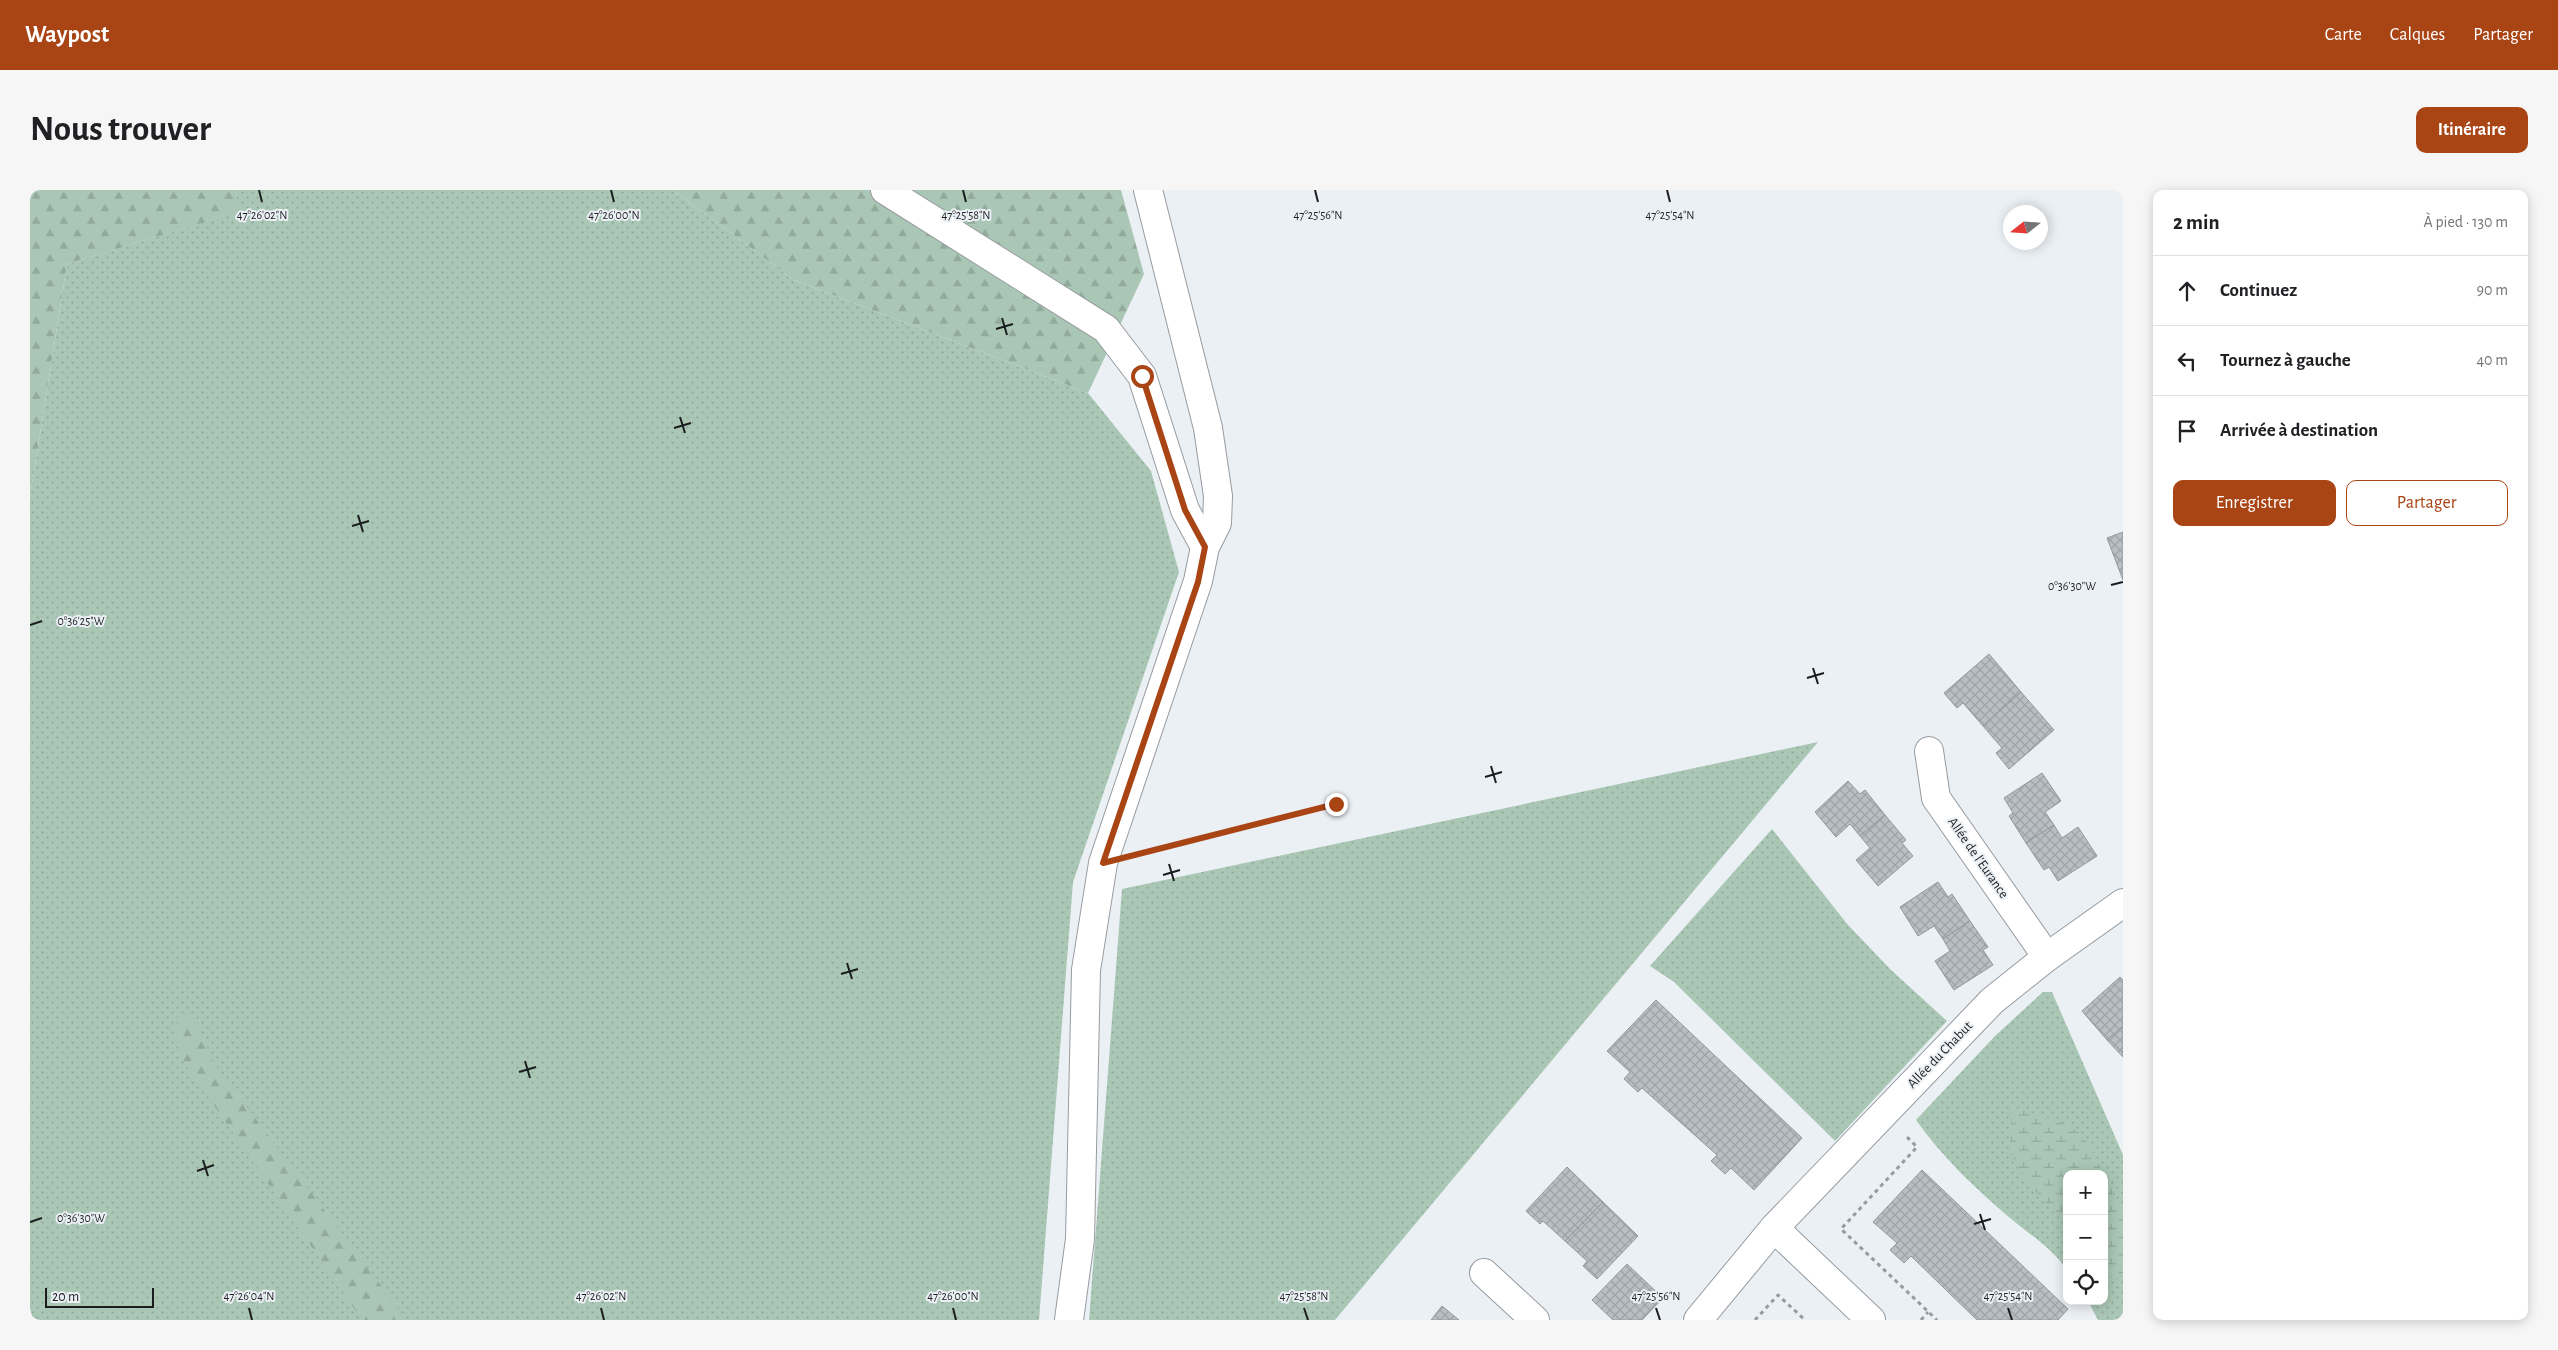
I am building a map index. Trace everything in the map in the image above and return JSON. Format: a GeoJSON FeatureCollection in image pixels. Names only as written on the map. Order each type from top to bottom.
{"type":"FeatureCollection","features":[{"type":"Feature","properties":{"kind":"street"},"geometry":{"type":"LineString","coordinates":[[885,190],[1106,329],[1142,376],[1185,510],[1205,547]]}},
{"type":"Feature","properties":{"kind":"street"},"geometry":{"type":"LineString","coordinates":[[1069,1320],[1080,1239],[1086,970],[1103,863],[1198,582],[1205,547],[1216,523],[1218,496],[1208,428],[1148,190]]}},
{"type":"Feature","properties":{"kind":"street","name":"Allée de l'Eurance"},"geometry":{"type":"LineString","coordinates":[[1929,750],[1936,798],[2047,957]]}},
{"type":"Feature","properties":{"kind":"street","name":"Allée du Chabut"},"geometry":{"type":"LineString","coordinates":[[1698,1320],[1774,1228],[1992,1001],[2047,957],[2123,903]]}},
{"type":"Feature","properties":{"kind":"street"},"geometry":{"type":"LineString","coordinates":[[1774,1228],[1871,1320]]}},
{"type":"Feature","properties":{"kind":"street"},"geometry":{"type":"LineString","coordinates":[[1484,1273],[1535,1320]]}},
{"type":"Feature","properties":{"kind":"path"},"geometry":{"type":"LineString","coordinates":[[1103,863],[1336,804]]}},
{"type":"Feature","properties":{"kind":"path"},"geometry":{"type":"LineString","coordinates":[[1904,1134],[1916,1147],[1842,1229],[1937,1320]]}},
{"type":"Feature","properties":{"kind":"path"},"geometry":{"type":"LineString","coordinates":[[1755,1320],[1778,1295],[1805,1320]]}},
{"type":"Feature","properties":{"kind":"path"},"geometry":{"type":"LineString","coordinates":[[1921,1320],[1928,1312]]}},
{"type":"Feature","properties":{"kind":"green space"},"geometry":{"type":"Polygon","coordinates":[[[30,190],[236,190],[239,212],[67,264],[30,497],[30,190]]]}},
{"type":"Feature","properties":{"kind":"green space"},"geometry":{"type":"Polygon","coordinates":[[[236,190],[673,190],[794,280],[1088,393],[1151,471],[1179,572],[1073,882],[1039,1320],[33,1320],[30,1308],[30,497],[67,264],[238,212],[236,190]]]}},
{"type":"Feature","properties":{"kind":"green space"},"geometry":{"type":"Polygon","coordinates":[[[673,190],[1121,190],[1144,274],[1088,393],[794,280],[673,190]]]}},
{"type":"Feature","properties":{"kind":"green space"},"geometry":{"type":"Polygon","coordinates":[[[1818,742],[1335,1320],[1089,1320],[1122,889],[1818,742]]]}},
{"type":"Feature","properties":{"kind":"green space"},"geometry":{"type":"Polygon","coordinates":[[[1772,829],[1848,925],[1891,970],[1947,1021],[1835,1141],[1674,982],[1650,966],[1772,829]]]}},
{"type":"Feature","properties":{"kind":"green space"},"geometry":{"type":"Polygon","coordinates":[[[2043,992],[2052,992],[2123,1155],[2123,1320],[2098,1320],[2090,1305],[2108,1305],[2108,1170],[2063,1170],[2063,1265],[2047,1248],[1972,1184],[1937,1147],[1916,1120],[1995,1036],[2043,992]]]}},
{"type":"Feature","properties":{"kind":"green space"},"geometry":{"type":"Polygon","coordinates":[[[178,1013],[194,1014],[213,1062],[407,1320],[362,1320],[180,1056],[176,1032],[178,1013]]]}},
{"type":"Feature","properties":{"kind":"green space"},"geometry":{"type":"Polygon","coordinates":[[[2012,1107],[2059,1121],[2083,1135],[2102,1170],[2063,1170],[2063,1221],[2030,1186],[2010,1153],[2012,1107]]]}},
{"type":"Feature","properties":{"kind":"green space"},"geometry":{"type":"Polygon","coordinates":[[[2108,1182],[2123,1209],[2123,1279],[2112,1278],[2108,1273],[2108,1182]]]}},
{"type":"Feature","properties":{"kind":"building"},"geometry":{"type":"Polygon","coordinates":[[[2123,532],[2123,580],[2107,538],[2123,532]]]}},
{"type":"Feature","properties":{"kind":"building"},"geometry":{"type":"Polygon","coordinates":[[[1989,654],[2021,692],[1983,726],[1963,703],[1957,708],[1944,693],[1989,654]]]}},
{"type":"Feature","properties":{"kind":"building"},"geometry":{"type":"Polygon","coordinates":[[[2021,692],[2054,730],[2009,769],[1996,753],[2002,748],[1983,726],[2021,692]]]}},
{"type":"Feature","properties":{"kind":"building"},"geometry":{"type":"Polygon","coordinates":[[[2042,773],[2061,801],[2045,812],[2054,825],[2026,843],[2009,816],[2013,813],[2004,798],[2042,773]]]}},
{"type":"Feature","properties":{"kind":"building"},"geometry":{"type":"Polygon","coordinates":[[[1848,781],[1860,794],[1865,790],[1885,815],[1860,836],[1850,824],[1836,837],[1815,812],[1848,781]]]}},
{"type":"Feature","properties":{"kind":"building"},"geometry":{"type":"Polygon","coordinates":[[[1885,815],[1906,840],[1902,843],[1913,856],[1878,886],[1856,860],[1870,848],[1860,836],[1885,815]]]}},
{"type":"Feature","properties":{"kind":"building"},"geometry":{"type":"Polygon","coordinates":[[[2054,825],[2062,838],[2078,827],[2097,856],[2058,881],[2049,867],[2044,870],[2026,843],[2054,825]]]}},
{"type":"Feature","properties":{"kind":"building"},"geometry":{"type":"Polygon","coordinates":[[[1938,882],[1948,897],[1952,894],[1970,921],[1943,939],[1934,926],[1918,936],[1900,907],[1938,882]]]}},
{"type":"Feature","properties":{"kind":"building"},"geometry":{"type":"Polygon","coordinates":[[[1970,921],[1988,947],[1983,950],[1993,965],[1954,990],[1935,961],[1950,951],[1943,939],[1970,921]]]}},
{"type":"Feature","properties":{"kind":"building"},"geometry":{"type":"Polygon","coordinates":[[[2120,977],[2123,980],[2123,1026],[2107,1040],[2082,1011],[2120,977]]]}},
{"type":"Feature","properties":{"kind":"building"},"geometry":{"type":"Polygon","coordinates":[[[1656,1000],[1802,1138],[1754,1190],[1731,1168],[1725,1174],[1711,1161],[1717,1155],[1642,1088],[1638,1092],[1624,1079],[1630,1072],[1607,1051],[1656,1000]]]}},
{"type":"Feature","properties":{"kind":"building"},"geometry":{"type":"Polygon","coordinates":[[[2123,1026],[2123,1057],[2107,1040],[2123,1026]]]}},
{"type":"Feature","properties":{"kind":"building"},"geometry":{"type":"Polygon","coordinates":[[[1567,1167],[1603,1202],[1565,1241],[1543,1221],[1540,1224],[1526,1211],[1567,1167]]]}},
{"type":"Feature","properties":{"kind":"building"},"geometry":{"type":"Polygon","coordinates":[[[1922,1170],[2068,1309],[2058,1320],[1977,1320],[1911,1256],[1904,1263],[1890,1250],[1897,1243],[1873,1222],[1922,1170]]]}},
{"type":"Feature","properties":{"kind":"building"},"geometry":{"type":"Polygon","coordinates":[[[1603,1202],[1638,1236],[1597,1279],[1583,1266],[1587,1261],[1565,1241],[1603,1202]]]}},
{"type":"Feature","properties":{"kind":"building"},"geometry":{"type":"Polygon","coordinates":[[[1627,1264],[1663,1298],[1642,1320],[1613,1320],[1592,1300],[1627,1264]]]}},
{"type":"Feature","properties":{"kind":"building"},"geometry":{"type":"Polygon","coordinates":[[[1442,1306],[1459,1320],[1431,1320],[1442,1306]]]}},
{"type":"Feature","properties":{"kind":"route"},"geometry":{"type":"LineString","coordinates":[[1142,376],[1185,510],[1205,547],[1198,582],[1103,863],[1336,804]]}}]}
